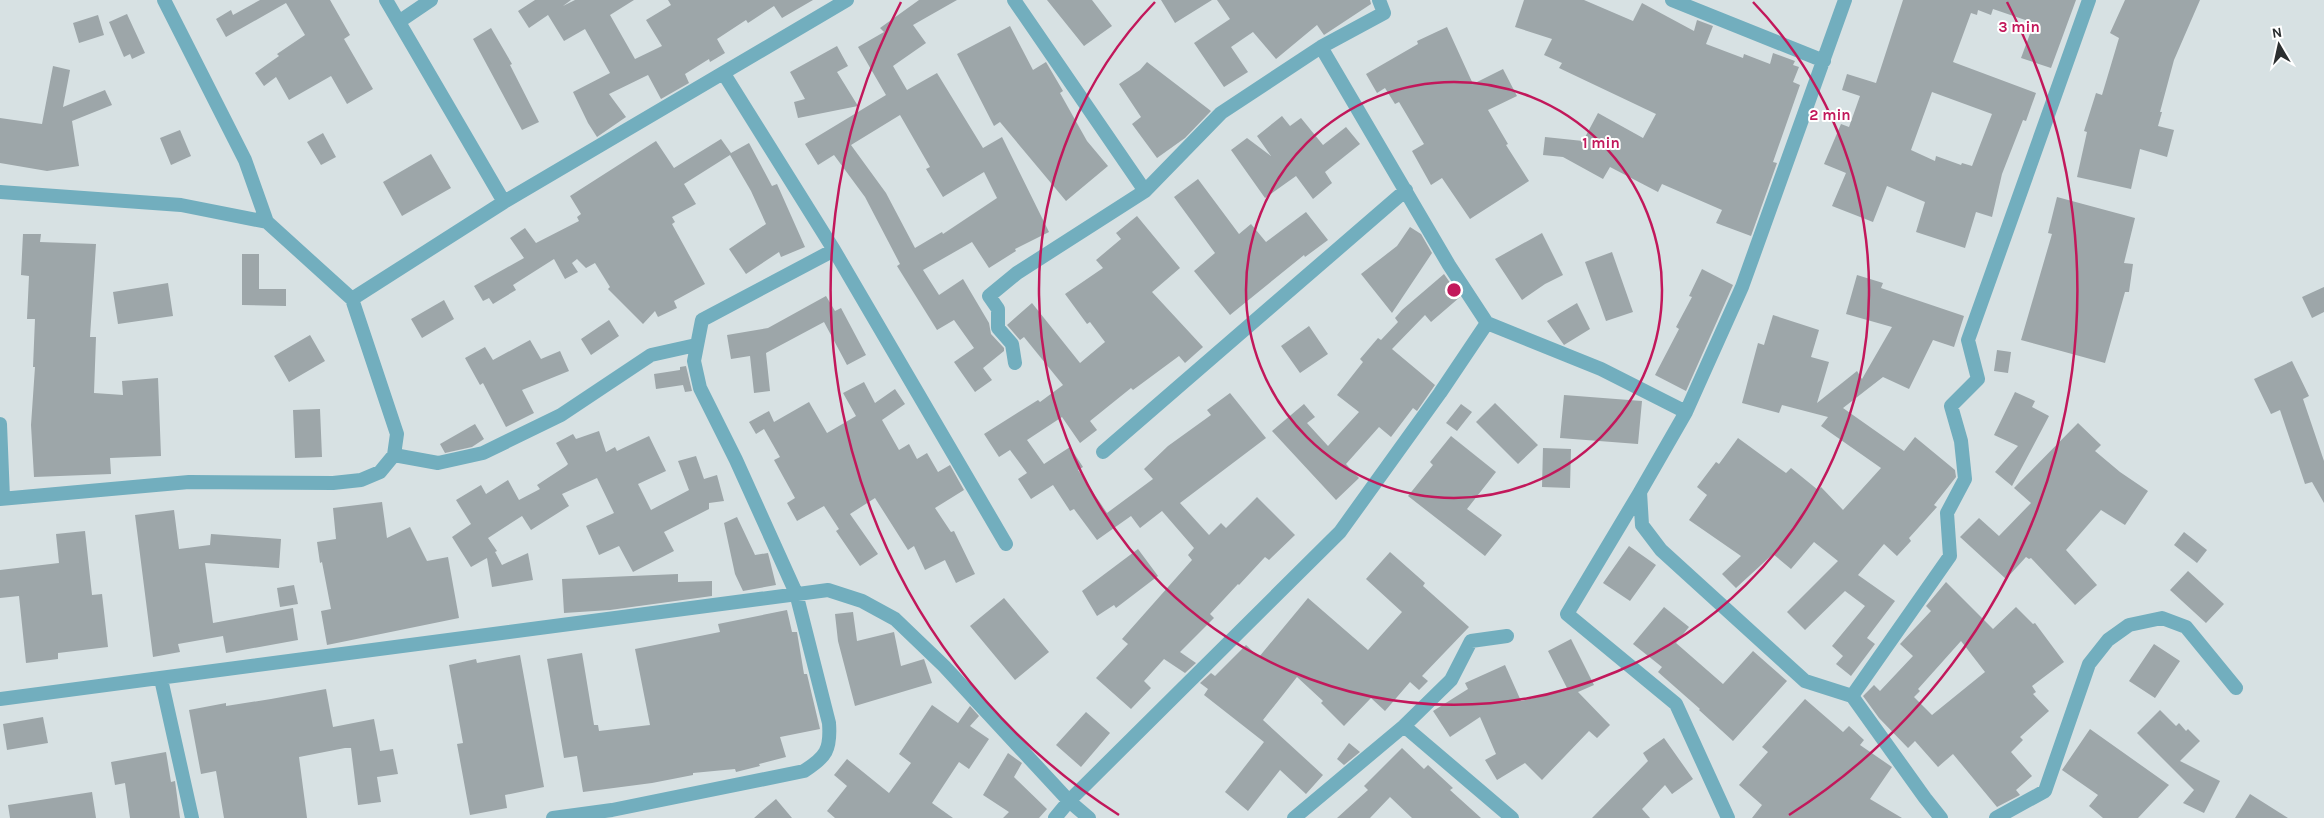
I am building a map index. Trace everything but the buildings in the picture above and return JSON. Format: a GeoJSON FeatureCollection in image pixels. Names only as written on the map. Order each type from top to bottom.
{"type":"FeatureCollection","features":[{"type":"Feature","properties":{"kind":"street"},"geometry":{"type":"LineString","coordinates":[[0,424],[2,499],[189,482],[343,482],[361,480],[380,472],[394,455],[396,434],[352,299],[267,222],[245,160],[164,0]]}},
{"type":"Feature","properties":{"kind":"street"},"geometry":{"type":"LineString","coordinates":[[386,0],[504,202]]}},
{"type":"Feature","properties":{"kind":"street"},"geometry":{"type":"LineString","coordinates":[[400,21],[431,0]]}},
{"type":"Feature","properties":{"kind":"street"},"geometry":{"type":"LineString","coordinates":[[352,299],[504,202],[847,0]]}},
{"type":"Feature","properties":{"kind":"street"},"geometry":{"type":"LineString","coordinates":[[1014,0],[1145,191]]}},
{"type":"Feature","properties":{"kind":"street"},"geometry":{"type":"LineString","coordinates":[[1015,363],[1012,344],[998,328],[998,309],[989,296],[1017,273],[1145,191],[1221,113],[1321,47],[1384,13],[1379,0]]}},
{"type":"Feature","properties":{"kind":"street"},"geometry":{"type":"LineString","coordinates":[[1672,0],[1824,60]]}},
{"type":"Feature","properties":{"kind":"street"},"geometry":{"type":"LineString","coordinates":[[1728,818],[1676,704],[1568,614],[1686,412],[1742,287],[1845,0]]}},
{"type":"Feature","properties":{"kind":"street"},"geometry":{"type":"LineString","coordinates":[[1852,696],[1950,556],[1946,513],[1965,479],[1961,441],[1951,406],[1978,379],[1968,340],[2089,0]]}},
{"type":"Feature","properties":{"kind":"street"},"geometry":{"type":"LineString","coordinates":[[1321,47],[1449,265],[1486,323],[1601,369],[1686,412]]}},
{"type":"Feature","properties":{"kind":"street"},"geometry":{"type":"LineString","coordinates":[[724,74],[834,250],[1006,544]]}},
{"type":"Feature","properties":{"kind":"street"},"geometry":{"type":"LineString","coordinates":[[1103,452],[1406,190]]}},
{"type":"Feature","properties":{"kind":"street"},"geometry":{"type":"LineString","coordinates":[[0,192],[181,205],[267,222]]}},
{"type":"Feature","properties":{"kind":"street"},"geometry":{"type":"LineString","coordinates":[[553,818],[616,814],[804,771],[825,756],[830,740],[829,723],[796,593],[736,460],[700,388],[694,361],[702,320],[834,250]]}},
{"type":"Feature","properties":{"kind":"street"},"geometry":{"type":"LineString","coordinates":[[1055,818],[1069,801],[1340,532],[1440,392],[1486,323]]}},
{"type":"Feature","properties":{"kind":"street"},"geometry":{"type":"LineString","coordinates":[[394,455],[438,463],[483,453],[561,415],[651,356],[696,345]]}},
{"type":"Feature","properties":{"kind":"street"},"geometry":{"type":"LineString","coordinates":[[1640,492],[1642,525],[1661,550],[1806,681],[1852,696],[1941,818]]}},
{"type":"Feature","properties":{"kind":"street"},"geometry":{"type":"LineString","coordinates":[[0,699],[828,590],[862,601],[895,619],[944,666],[1069,801],[1089,818]]}},
{"type":"Feature","properties":{"kind":"street"},"geometry":{"type":"LineString","coordinates":[[1996,818],[2045,791],[2089,664],[2108,640],[2129,625],[2162,618],[2186,627],[2236,688]]}},
{"type":"Feature","properties":{"kind":"street"},"geometry":{"type":"LineString","coordinates":[[1294,818],[1404,726],[1451,680],[1471,641],[1507,636]]}},
{"type":"Feature","properties":{"kind":"street"},"geometry":{"type":"LineString","coordinates":[[161,678],[192,818]]}},
{"type":"Feature","properties":{"kind":"street"},"geometry":{"type":"LineString","coordinates":[[1404,726],[1512,818]]}}]}
